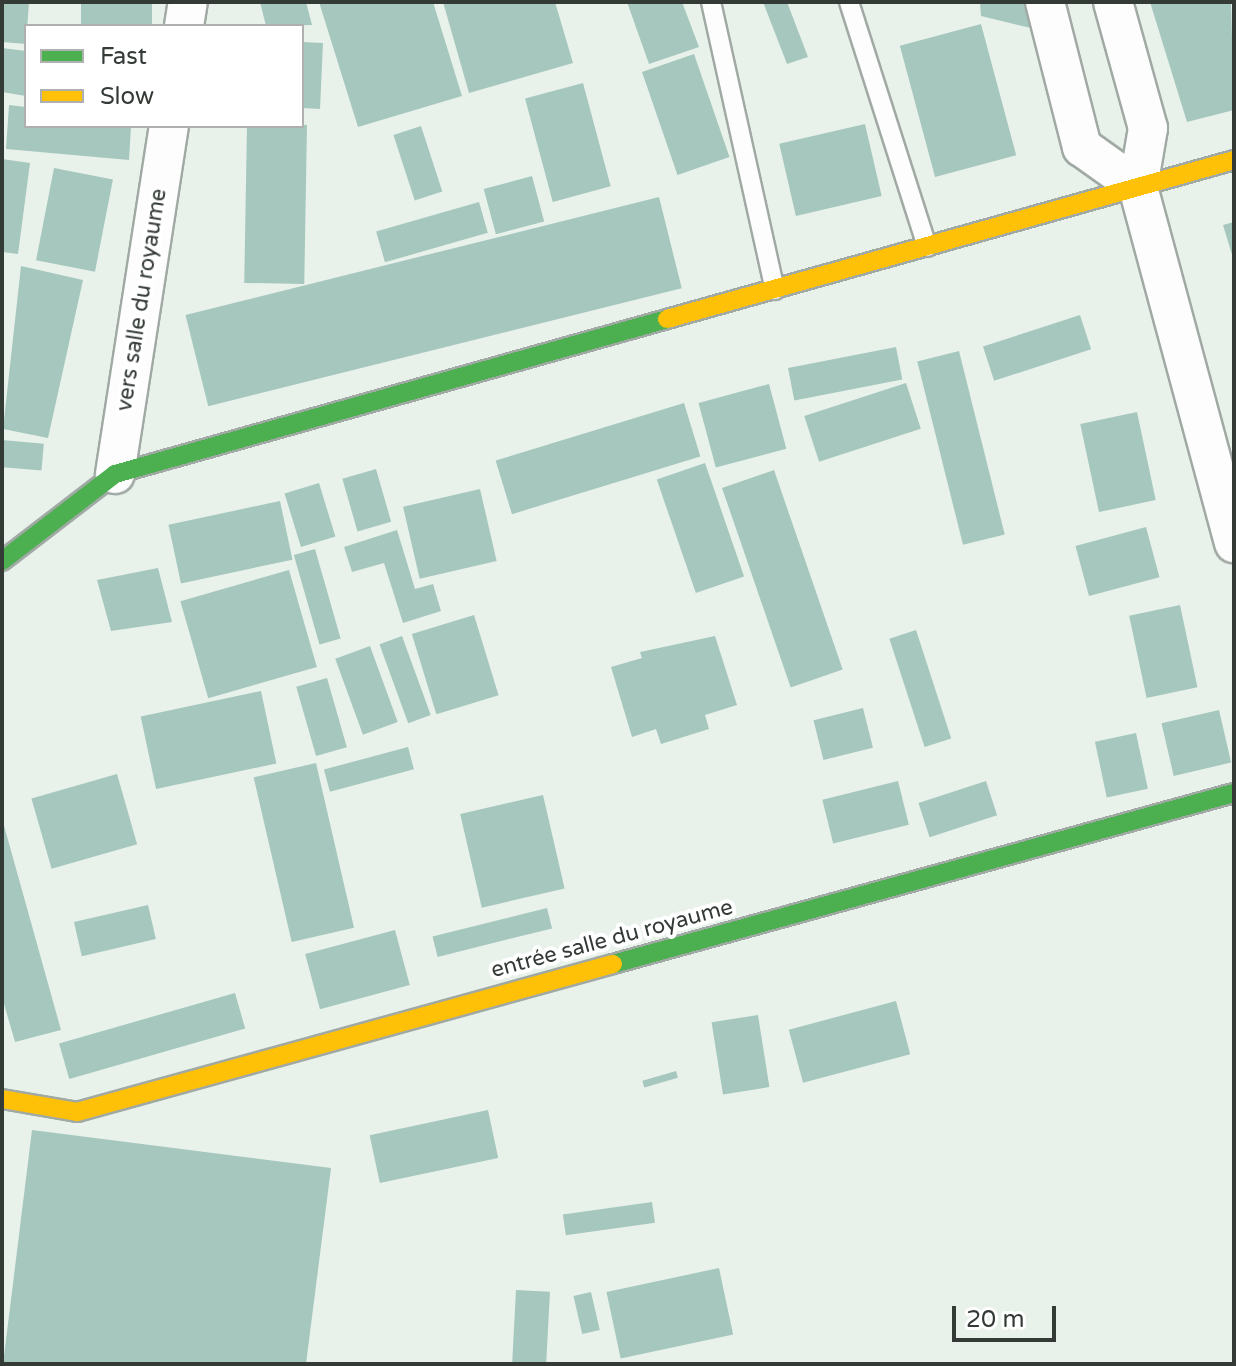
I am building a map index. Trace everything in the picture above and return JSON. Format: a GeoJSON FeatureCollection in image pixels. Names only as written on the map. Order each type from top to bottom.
{"type":"FeatureCollection","features":[{"type":"Feature","properties":{"kind":"street"},"geometry":{"type":"LineString","coordinates":[[184,24],[188,2]]}},
{"type":"Feature","properties":{"kind":"street"},"geometry":{"type":"LineString","coordinates":[[1045,2],[1082,147],[1138,187]]}},
{"type":"Feature","properties":{"kind":"street"},"geometry":{"type":"LineString","coordinates":[[1113,2],[1148,128],[1138,187],[1234,543]]}},
{"type":"Feature","properties":{"kind":"street","name":"vers salle du royaume"},"geometry":{"type":"LineString","coordinates":[[115,474],[169,128]]}},
{"type":"Feature","properties":{"kind":"street"},"geometry":{"type":"LineString","coordinates":[[2,561],[115,474],[1234,160]]}},
{"type":"Feature","properties":{"kind":"street","name":"entrée salle du royaume"},"geometry":{"type":"LineString","coordinates":[[3,1104],[77,1112],[1234,793]]}},
{"type":"Feature","properties":{"kind":"lane"},"geometry":{"type":"LineString","coordinates":[[711,2],[775,290]]}},
{"type":"Feature","properties":{"kind":"lane"},"geometry":{"type":"LineString","coordinates":[[849,2],[927,247]]}},
{"type":"Feature","properties":{"kind":"building"},"geometry":{"type":"Polygon","coordinates":[[[2,2],[29,2],[24,44],[2,42],[2,2]]]}},
{"type":"Feature","properties":{"kind":"building"},"geometry":{"type":"Polygon","coordinates":[[[81,2],[152,2],[152,24],[81,24],[81,2]]]}},
{"type":"Feature","properties":{"kind":"building"},"geometry":{"type":"Polygon","coordinates":[[[260,2],[306,2],[312,25],[304,24],[266,24],[260,2]]]}},
{"type":"Feature","properties":{"kind":"building"},"geometry":{"type":"Polygon","coordinates":[[[319,2],[433,2],[462,96],[358,127],[319,2]]]}},
{"type":"Feature","properties":{"kind":"building"},"geometry":{"type":"Polygon","coordinates":[[[443,2],[555,2],[573,63],[469,93],[443,2]]]}},
{"type":"Feature","properties":{"kind":"building"},"geometry":{"type":"Polygon","coordinates":[[[627,2],[682,2],[699,47],[649,64],[627,2]]]}},
{"type":"Feature","properties":{"kind":"building"},"geometry":{"type":"Polygon","coordinates":[[[763,2],[787,2],[808,57],[787,64],[763,2]]]}},
{"type":"Feature","properties":{"kind":"building"},"geometry":{"type":"Polygon","coordinates":[[[980,2],[1023,2],[1031,28],[981,16],[980,2]]]}},
{"type":"Feature","properties":{"kind":"building"},"geometry":{"type":"Polygon","coordinates":[[[1150,2],[1231,2],[1234,110],[1187,122],[1150,2]]]}},
{"type":"Feature","properties":{"kind":"building"},"geometry":{"type":"Polygon","coordinates":[[[981,24],[1016,155],[935,177],[900,46],[981,24]]]}},
{"type":"Feature","properties":{"kind":"building"},"geometry":{"type":"Polygon","coordinates":[[[304,42],[323,43],[320,109],[304,108],[304,42]]]}},
{"type":"Feature","properties":{"kind":"building"},"geometry":{"type":"Polygon","coordinates":[[[2,48],[24,51],[24,96],[2,92],[2,48]]]}},
{"type":"Feature","properties":{"kind":"building"},"geometry":{"type":"Polygon","coordinates":[[[694,54],[729,157],[677,175],[642,72],[694,54]]]}},
{"type":"Feature","properties":{"kind":"building"},"geometry":{"type":"Polygon","coordinates":[[[583,83],[611,186],[553,202],[525,99],[583,83]]]}},
{"type":"Feature","properties":{"kind":"building"},"geometry":{"type":"Polygon","coordinates":[[[9,105],[24,107],[24,128],[131,128],[129,160],[6,149],[9,105]]]}},
{"type":"Feature","properties":{"kind":"building"},"geometry":{"type":"Polygon","coordinates":[[[865,124],[882,196],[796,216],[779,144],[865,124]]]}},
{"type":"Feature","properties":{"kind":"building"},"geometry":{"type":"Polygon","coordinates":[[[307,125],[304,284],[244,283],[247,128],[304,128],[307,125]]]}},
{"type":"Feature","properties":{"kind":"building"},"geometry":{"type":"Polygon","coordinates":[[[421,126],[442,192],[415,201],[393,135],[421,126]]]}},
{"type":"Feature","properties":{"kind":"building"},"geometry":{"type":"Polygon","coordinates":[[[2,159],[30,163],[18,254],[2,252],[2,159]]]}},
{"type":"Feature","properties":{"kind":"building"},"geometry":{"type":"Polygon","coordinates":[[[54,168],[113,179],[95,272],[36,260],[54,168]]]}},
{"type":"Feature","properties":{"kind":"building"},"geometry":{"type":"Polygon","coordinates":[[[532,176],[544,221],[496,234],[484,189],[532,176]]]}},
{"type":"Feature","properties":{"kind":"building"},"geometry":{"type":"Polygon","coordinates":[[[659,197],[682,288],[208,406],[185,315],[659,197]]]}},
{"type":"Feature","properties":{"kind":"building"},"geometry":{"type":"Polygon","coordinates":[[[479,202],[488,233],[385,262],[376,231],[479,202]]]}},
{"type":"Feature","properties":{"kind":"building"},"geometry":{"type":"Polygon","coordinates":[[[1234,222],[1234,258],[1233,258],[1223,225],[1234,222]]]}},
{"type":"Feature","properties":{"kind":"building"},"geometry":{"type":"Polygon","coordinates":[[[21,266],[83,280],[48,438],[3,429],[21,266]]]}},
{"type":"Feature","properties":{"kind":"building"},"geometry":{"type":"Polygon","coordinates":[[[1080,315],[1091,349],[994,381],[983,347],[1080,315]]]}},
{"type":"Feature","properties":{"kind":"building"},"geometry":{"type":"Polygon","coordinates":[[[896,347],[902,379],[794,400],[788,368],[896,347]]]}},
{"type":"Feature","properties":{"kind":"building"},"geometry":{"type":"Polygon","coordinates":[[[959,351],[1005,534],[963,545],[917,361],[959,351]]]}},
{"type":"Feature","properties":{"kind":"building"},"geometry":{"type":"Polygon","coordinates":[[[906,383],[921,429],[819,462],[804,416],[906,383]]]}},
{"type":"Feature","properties":{"kind":"building"},"geometry":{"type":"Polygon","coordinates":[[[769,384],[786,449],[716,468],[698,403],[769,384]]]}},
{"type":"Feature","properties":{"kind":"building"},"geometry":{"type":"Polygon","coordinates":[[[684,403],[700,457],[512,514],[496,461],[684,403]]]}},
{"type":"Feature","properties":{"kind":"building"},"geometry":{"type":"Polygon","coordinates":[[[1137,412],[1156,500],[1099,512],[1080,424],[1137,412]]]}},
{"type":"Feature","properties":{"kind":"building"},"geometry":{"type":"Polygon","coordinates":[[[2,440],[44,444],[41,471],[2,467],[2,440]]]}},
{"type":"Feature","properties":{"kind":"building"},"geometry":{"type":"Polygon","coordinates":[[[705,463],[744,576],[696,593],[657,480],[705,463]]]}},
{"type":"Feature","properties":{"kind":"building"},"geometry":{"type":"Polygon","coordinates":[[[376,469],[391,522],[358,532],[342,479],[376,469]]]}},
{"type":"Feature","properties":{"kind":"building"},"geometry":{"type":"Polygon","coordinates":[[[774,470],[843,670],[791,687],[722,488],[774,470]]]}},
{"type":"Feature","properties":{"kind":"building"},"geometry":{"type":"Polygon","coordinates":[[[319,483],[335,537],[301,547],[285,494],[319,483]]]}},
{"type":"Feature","properties":{"kind":"building"},"geometry":{"type":"Polygon","coordinates":[[[480,489],[497,561],[420,579],[403,507],[480,489]]]}},
{"type":"Feature","properties":{"kind":"building"},"geometry":{"type":"Polygon","coordinates":[[[280,501],[292,560],[181,583],[168,525],[280,501]]]}},
{"type":"Feature","properties":{"kind":"building"},"geometry":{"type":"Polygon","coordinates":[[[1146,527],[1159,577],[1089,596],[1075,546],[1146,527]]]}},
{"type":"Feature","properties":{"kind":"building"},"geometry":{"type":"Polygon","coordinates":[[[397,530],[415,589],[433,584],[441,611],[403,623],[384,563],[352,572],[344,547],[397,530]]]}},
{"type":"Feature","properties":{"kind":"building"},"geometry":{"type":"Polygon","coordinates":[[[315,549],[341,638],[319,644],[294,555],[315,549]]]}},
{"type":"Feature","properties":{"kind":"building"},"geometry":{"type":"Polygon","coordinates":[[[158,568],[172,622],[111,631],[97,580],[158,568]]]}},
{"type":"Feature","properties":{"kind":"building"},"geometry":{"type":"Polygon","coordinates":[[[289,570],[317,667],[208,698],[180,601],[289,570]]]}},
{"type":"Feature","properties":{"kind":"building"},"geometry":{"type":"Polygon","coordinates":[[[1180,605],[1197,687],[1147,698],[1129,616],[1180,605]]]}},
{"type":"Feature","properties":{"kind":"building"},"geometry":{"type":"Polygon","coordinates":[[[474,615],[499,695],[436,714],[412,634],[474,615]]]}},
{"type":"Feature","properties":{"kind":"building"},"geometry":{"type":"Polygon","coordinates":[[[916,630],[951,738],[925,747],[889,639],[916,630]]]}},
{"type":"Feature","properties":{"kind":"building"},"geometry":{"type":"Polygon","coordinates":[[[402,636],[431,715],[408,723],[379,644],[402,636]]]}},
{"type":"Feature","properties":{"kind":"building"},"geometry":{"type":"Polygon","coordinates":[[[715,636],[737,705],[705,715],[709,729],[661,744],[656,729],[632,737],[611,667],[642,658],[640,652],[715,636]]]}},
{"type":"Feature","properties":{"kind":"building"},"geometry":{"type":"Polygon","coordinates":[[[370,646],[398,722],[363,735],[335,659],[370,646]]]}},
{"type":"Feature","properties":{"kind":"building"},"geometry":{"type":"Polygon","coordinates":[[[327,678],[347,747],[316,756],[296,687],[327,678]]]}},
{"type":"Feature","properties":{"kind":"building"},"geometry":{"type":"Polygon","coordinates":[[[261,691],[276,763],[156,789],[141,717],[261,691]]]}},
{"type":"Feature","properties":{"kind":"building"},"geometry":{"type":"Polygon","coordinates":[[[863,708],[873,748],[823,760],[814,720],[863,708]]]}},
{"type":"Feature","properties":{"kind":"building"},"geometry":{"type":"Polygon","coordinates":[[[1219,710],[1231,763],[1174,776],[1162,723],[1219,710]]]}},
{"type":"Feature","properties":{"kind":"building"},"geometry":{"type":"Polygon","coordinates":[[[1136,733],[1148,789],[1107,797],[1095,742],[1136,733]]]}},
{"type":"Feature","properties":{"kind":"building"},"geometry":{"type":"Polygon","coordinates":[[[408,747],[414,769],[330,792],[324,770],[408,747]]]}},
{"type":"Feature","properties":{"kind":"building"},"geometry":{"type":"Polygon","coordinates":[[[316,763],[354,928],[292,942],[254,777],[316,763]]]}},
{"type":"Feature","properties":{"kind":"building"},"geometry":{"type":"Polygon","coordinates":[[[117,774],[137,844],[52,869],[31,799],[117,774]]]}},
{"type":"Feature","properties":{"kind":"building"},"geometry":{"type":"Polygon","coordinates":[[[898,781],[909,825],[833,844],[822,800],[898,781]]]}},
{"type":"Feature","properties":{"kind":"building"},"geometry":{"type":"Polygon","coordinates":[[[986,781],[997,815],[930,837],[918,803],[986,781]]]}},
{"type":"Feature","properties":{"kind":"building"},"geometry":{"type":"Polygon","coordinates":[[[543,795],[565,889],[482,908],[460,814],[543,795]]]}},
{"type":"Feature","properties":{"kind":"building"},"geometry":{"type":"Polygon","coordinates":[[[3,822],[61,1030],[15,1042],[2,997],[3,822]]]}},
{"type":"Feature","properties":{"kind":"building"},"geometry":{"type":"Polygon","coordinates":[[[148,905],[156,939],[82,956],[74,922],[148,905]]]}},
{"type":"Feature","properties":{"kind":"building"},"geometry":{"type":"Polygon","coordinates":[[[547,908],[552,928],[438,957],[433,937],[547,908]]]}},
{"type":"Feature","properties":{"kind":"building"},"geometry":{"type":"Polygon","coordinates":[[[395,930],[410,985],[320,1009],[305,954],[395,930]]]}},
{"type":"Feature","properties":{"kind":"building"},"geometry":{"type":"Polygon","coordinates":[[[235,993],[245,1029],[69,1079],[59,1043],[235,993]]]}},
{"type":"Feature","properties":{"kind":"building"},"geometry":{"type":"Polygon","coordinates":[[[896,1001],[910,1054],[803,1083],[789,1030],[896,1001]]]}},
{"type":"Feature","properties":{"kind":"building"},"geometry":{"type":"Polygon","coordinates":[[[758,1015],[769,1087],[723,1094],[712,1022],[758,1015]]]}},
{"type":"Feature","properties":{"kind":"building"},"geometry":{"type":"Polygon","coordinates":[[[676,1071],[678,1078],[644,1087],[642,1081],[676,1071]]]}},
{"type":"Feature","properties":{"kind":"building"},"geometry":{"type":"Polygon","coordinates":[[[488,1110],[498,1158],[380,1183],[370,1135],[488,1110]]]}},
{"type":"Feature","properties":{"kind":"building"},"geometry":{"type":"Polygon","coordinates":[[[32,1130],[331,1168],[306,1364],[3,1364],[32,1130]]]}},
{"type":"Feature","properties":{"kind":"building"},"geometry":{"type":"Polygon","coordinates":[[[652,1202],[655,1223],[566,1235],[563,1215],[652,1202]]]}},
{"type":"Feature","properties":{"kind":"building"},"geometry":{"type":"Polygon","coordinates":[[[719,1268],[733,1335],[621,1358],[607,1292],[719,1268]]]}},
{"type":"Feature","properties":{"kind":"building"},"geometry":{"type":"Polygon","coordinates":[[[516,1290],[550,1292],[546,1364],[512,1364],[516,1290]]]}},
{"type":"Feature","properties":{"kind":"building"},"geometry":{"type":"Polygon","coordinates":[[[591,1292],[600,1330],[582,1334],[573,1296],[591,1292]]]}},
{"type":"Feature","properties":{"kind":"traffic: fast"},"geometry":{"type":"LineString","coordinates":[[2,561],[115,474],[667,319]]}},
{"type":"Feature","properties":{"kind":"traffic: fast"},"geometry":{"type":"LineString","coordinates":[[613,964],[1234,793]]}},
{"type":"Feature","properties":{"kind":"traffic: slow"},"geometry":{"type":"LineString","coordinates":[[667,319],[1234,160]]}},
{"type":"Feature","properties":{"kind":"traffic: slow"},"geometry":{"type":"LineString","coordinates":[[2,1099],[77,1112],[613,964]]}}]}
